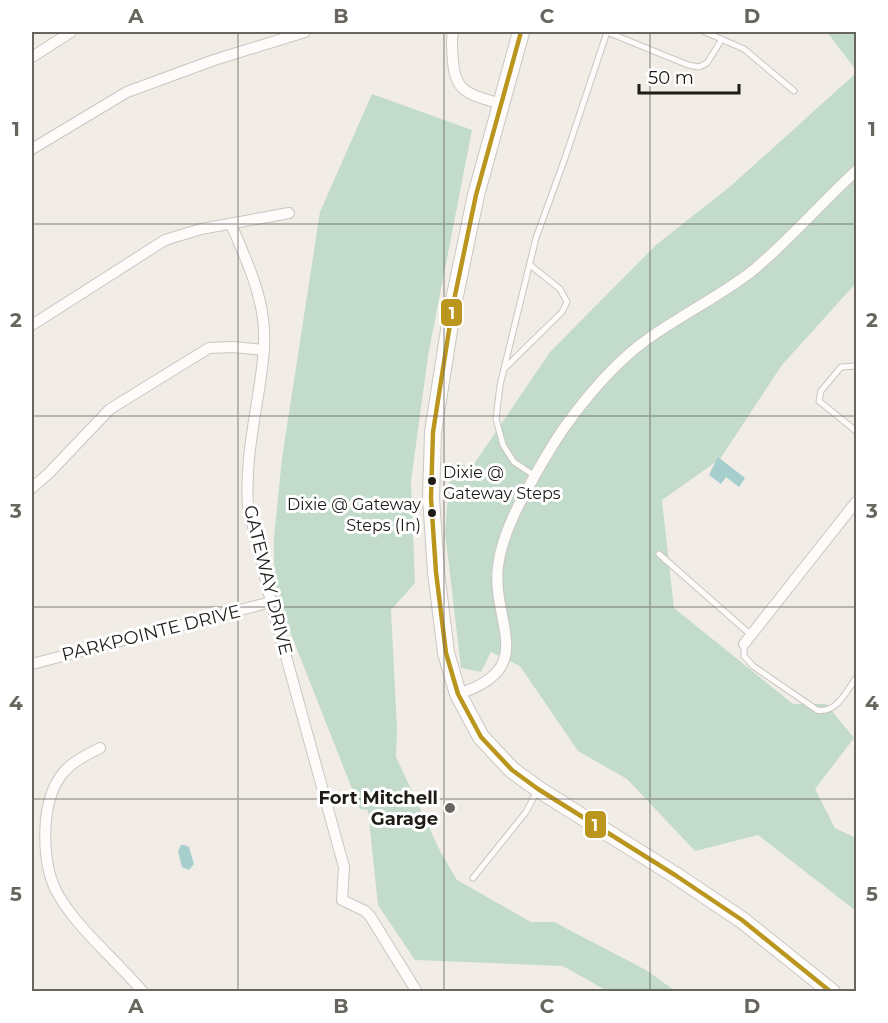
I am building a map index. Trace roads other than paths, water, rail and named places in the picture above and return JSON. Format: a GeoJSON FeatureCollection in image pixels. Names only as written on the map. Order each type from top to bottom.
{"type":"FeatureCollection","features":[{"type":"Feature","properties":{"kind":"main road"},"geometry":{"type":"LineString","coordinates":[[521,32],[476,195],[453,305],[433,432],[431,498],[436,572],[446,653],[458,694],[463,706],[490,748],[512,770],[742,920],[832,992]]}},
{"type":"Feature","properties":{"kind":"street"},"geometry":{"type":"LineString","coordinates":[[32,57],[71,32]]}},
{"type":"Feature","properties":{"kind":"street"},"geometry":{"type":"LineString","coordinates":[[32,148],[127,92],[214,60],[305,32]]}},
{"type":"Feature","properties":{"kind":"street"},"geometry":{"type":"LineString","coordinates":[[453,32],[451,39],[453,72],[459,86],[469,94],[501,104]]}},
{"type":"Feature","properties":{"kind":"street"},"geometry":{"type":"LineString","coordinates":[[458,694],[476,688],[494,675],[505,658],[508,645],[499,595],[498,568],[505,537],[558,436],[603,380],[626,357],[645,341],[726,292],[774,254],[856,171]]}},
{"type":"Feature","properties":{"kind":"street"},"geometry":{"type":"LineString","coordinates":[[32,325],[165,240],[201,229],[290,213]]}},
{"type":"Feature","properties":{"kind":"street","name":"GATEWAY DRIVE"},"geometry":{"type":"LineString","coordinates":[[231,224],[258,296],[264,320],[264,350],[247,490],[252,524],[271,602],[344,867],[342,900],[365,911],[370,916],[417,992]]}},
{"type":"Feature","properties":{"kind":"street"},"geometry":{"type":"LineString","coordinates":[[32,488],[110,409],[209,348],[233,347],[264,350]]}},
{"type":"Feature","properties":{"kind":"street"},"geometry":{"type":"LineString","coordinates":[[748,639],[856,502]]}},
{"type":"Feature","properties":{"kind":"street","name":"PARKPOINTE DRIVE"},"geometry":{"type":"LineString","coordinates":[[32,664],[271,602]]}},
{"type":"Feature","properties":{"kind":"street"},"geometry":{"type":"LineString","coordinates":[[100,748],[84,756],[61,774],[55,785],[46,825],[49,869],[59,897],[89,934],[143,992]]}},
{"type":"Feature","properties":{"kind":"lane"},"geometry":{"type":"LineString","coordinates":[[535,477],[514,462],[503,445],[496,419],[504,369],[536,238],[607,32],[699,68],[707,63],[722,39]]}},
{"type":"Feature","properties":{"kind":"lane"},"geometry":{"type":"LineString","coordinates":[[705,32],[744,50],[794,90]]}},
{"type":"Feature","properties":{"kind":"lane"},"geometry":{"type":"LineString","coordinates":[[504,369],[562,312],[567,302],[560,289],[530,265]]}},
{"type":"Feature","properties":{"kind":"lane"},"geometry":{"type":"LineString","coordinates":[[856,366],[841,367],[821,391],[819,401],[856,431]]}},
{"type":"Feature","properties":{"kind":"lane"},"geometry":{"type":"LineString","coordinates":[[658,554],[748,639],[744,656],[753,666],[817,710],[824,712],[833,708],[856,678]]}},
{"type":"Feature","properties":{"kind":"lane"},"geometry":{"type":"LineString","coordinates":[[473,879],[526,812],[538,789]]}},
{"type":"Feature","properties":{"kind":"water"},"geometry":{"type":"Polygon","coordinates":[[[718,457],[745,478],[739,487],[726,477],[721,484],[709,475],[718,457]]]}},
{"type":"Feature","properties":{"kind":"water"},"geometry":{"type":"Polygon","coordinates":[[[181,845],[189,847],[194,864],[189,870],[182,867],[178,851],[181,845]]]}},
{"type":"Feature","properties":{"kind":"place","name":"Dixie @ Gateway Steps"},"geometry":{"type":"Point","coordinates":[432,481]}},
{"type":"Feature","properties":{"kind":"place","name":"Dixie @ Gateway Steps (In)"},"geometry":{"type":"Point","coordinates":[432,513]}},
{"type":"Feature","properties":{"kind":"place","name":"Fort Mitchell Garage"},"geometry":{"type":"Point","coordinates":[450,808]}}]}
